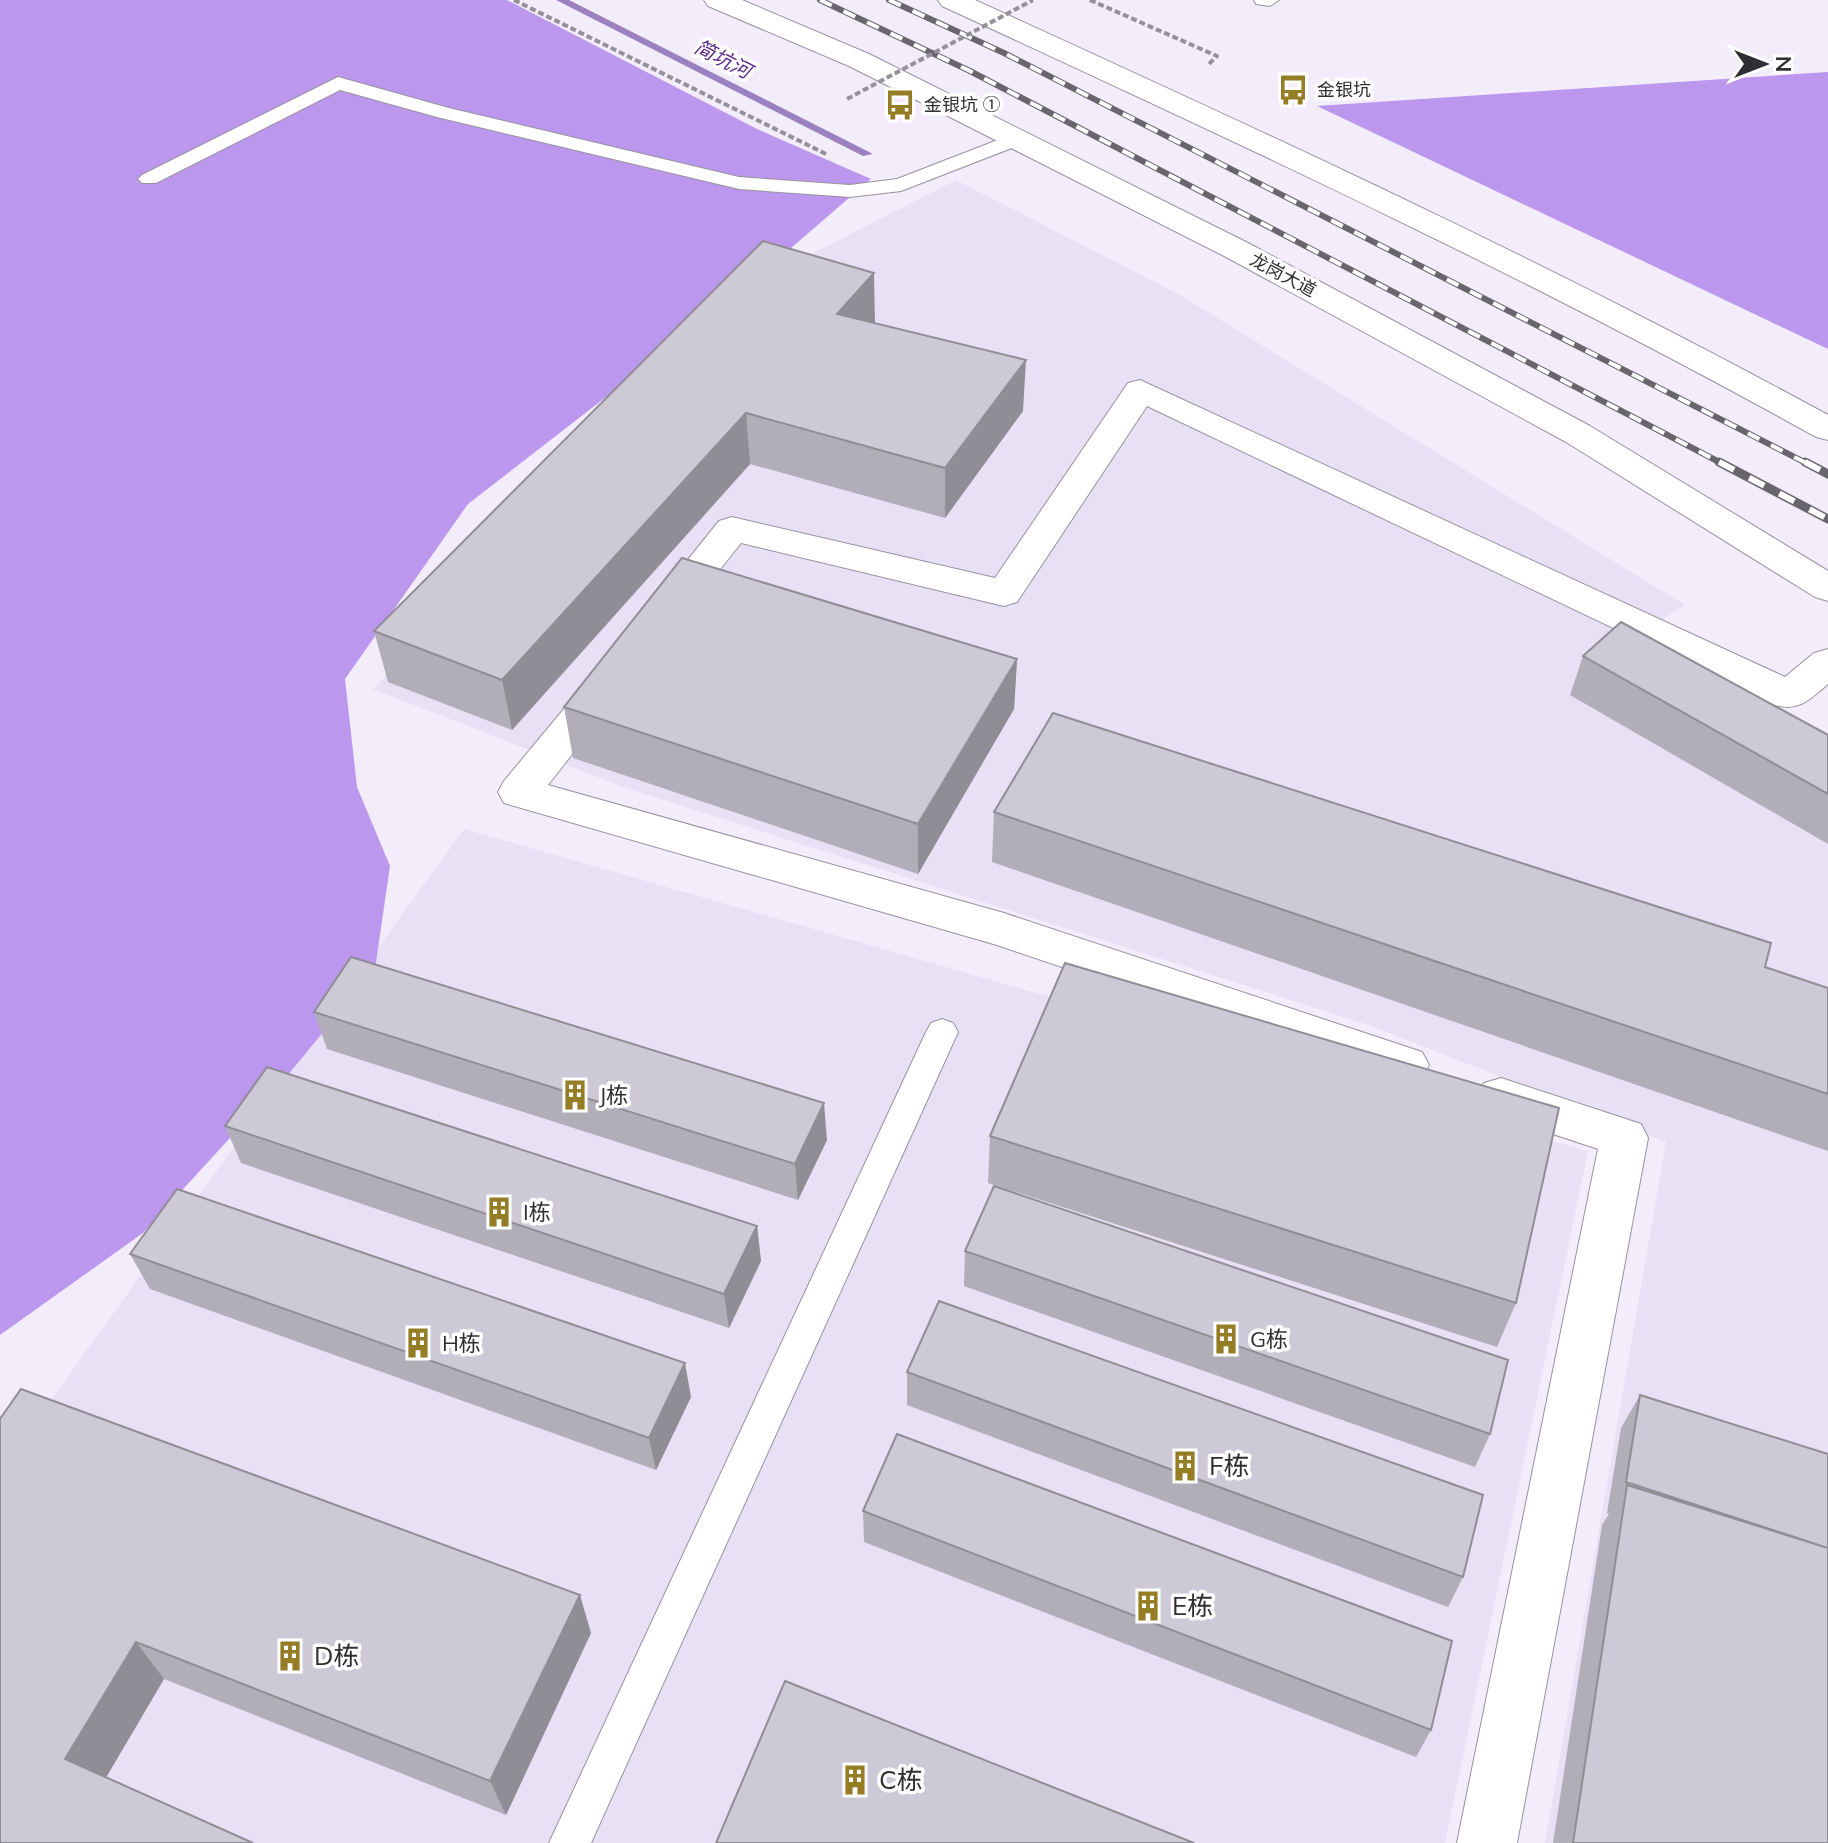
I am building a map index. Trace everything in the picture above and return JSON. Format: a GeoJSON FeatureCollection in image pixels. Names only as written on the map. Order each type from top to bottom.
{"type":"FeatureCollection","features":[{"type":"Feature","properties":{"kind":"main road","name":"龙岗大道"},"geometry":{"type":"LineString","coordinates":[[718,0],[859,60],[1237,250],[1578,434],[1828,588]]}},
{"type":"Feature","properties":{"kind":"main road"},"geometry":{"type":"LineString","coordinates":[[952,0],[1335,176],[1737,379],[1828,429]]}},
{"type":"Feature","properties":{"kind":"main road"},"geometry":{"type":"LineString","coordinates":[[1487,1843],[1624,1138],[1004,930],[519,792],[732,529],[1004,593],[1140,390],[1789,695],[1828,663]]}},
{"type":"Feature","properties":{"kind":"lane"},"geometry":{"type":"LineString","coordinates":[[1263,0],[1270,0]]}},
{"type":"Feature","properties":{"kind":"lane"},"geometry":{"type":"LineString","coordinates":[[149,179],[338,83],[444,113],[739,183],[850,191],[901,185],[1015,140]]}},
{"type":"Feature","properties":{"kind":"lane"},"geometry":{"type":"LineString","coordinates":[[570,1843],[942,1032]]}},
{"type":"Feature","properties":{"kind":"path"},"geometry":{"type":"LineString","coordinates":[[514,0],[830,156]]}},
{"type":"Feature","properties":{"kind":"path"},"geometry":{"type":"LineString","coordinates":[[847,99],[1033,0]]}},
{"type":"Feature","properties":{"kind":"path"},"geometry":{"type":"LineString","coordinates":[[1090,0],[1217,56],[1209,64]]}},
{"type":"Feature","properties":{"kind":"shaded area"},"geometry":{"type":"Polygon","coordinates":[[[0,0],[507,0],[757,129],[871,179],[726,304],[468,504],[345,679],[357,787],[390,866],[375,969],[292,1070],[143,1233],[0,1335],[0,0]]]}},
{"type":"Feature","properties":{"kind":"shaded area"},"geometry":{"type":"Polygon","coordinates":[[[1828,72],[1828,349],[1317,106],[1828,72]]]}},
{"type":"Feature","properties":{"kind":"shaded area"},"geometry":{"type":"Polygon","coordinates":[[[956,180],[1180,295],[1685,605],[1609,653],[1828,778],[1828,1843],[1545,1843],[1666,1142],[1369,1025],[626,788],[373,689],[782,269],[956,180]]]}},
{"type":"Feature","properties":{"kind":"shaded area"},"geometry":{"type":"Polygon","coordinates":[[[464,829],[1588,1151],[1445,1843],[0,1843],[0,1470],[464,829]]]}},
{"type":"Feature","properties":{"kind":"building"},"geometry":{"type":"Polygon","coordinates":[[[763,241],[874,273],[837,314],[1026,360],[945,468],[746,413],[502,680],[374,631],[763,241]]]}},
{"type":"Feature","properties":{"kind":"building"},"geometry":{"type":"Polygon","coordinates":[[[682,558],[1017,659],[918,824],[564,707],[682,558]]]}},
{"type":"Feature","properties":{"kind":"building"},"geometry":{"type":"Polygon","coordinates":[[[1621,622],[1828,735],[1828,794],[1583,656],[1621,622]]]}},
{"type":"Feature","properties":{"kind":"building"},"geometry":{"type":"Polygon","coordinates":[[[1053,713],[1771,943],[1765,967],[1828,988],[1828,1094],[994,812],[1053,713]]]}},
{"type":"Feature","properties":{"kind":"building"},"geometry":{"type":"Polygon","coordinates":[[[351,957],[824,1103],[795,1164],[314,1012],[351,957]]]}},
{"type":"Feature","properties":{"kind":"building"},"geometry":{"type":"Polygon","coordinates":[[[1065,963],[1559,1108],[1516,1303],[990,1136],[1065,963]]]}},
{"type":"Feature","properties":{"kind":"building"},"geometry":{"type":"Polygon","coordinates":[[[267,1067],[757,1226],[724,1294],[225,1126],[267,1067]]]}},
{"type":"Feature","properties":{"kind":"building"},"geometry":{"type":"Polygon","coordinates":[[[994,1186],[1508,1360],[1490,1434],[965,1251],[994,1186]]]}},
{"type":"Feature","properties":{"kind":"building","name":"H栋"},"geometry":{"type":"Polygon","coordinates":[[[177,1189],[685,1363],[649,1438],[130,1254],[177,1189]]]}},
{"type":"Feature","properties":{"kind":"building"},"geometry":{"type":"Polygon","coordinates":[[[939,1301],[1483,1495],[1463,1577],[907,1372],[939,1301]]]}},
{"type":"Feature","properties":{"kind":"building","name":"D栋"},"geometry":{"type":"Polygon","coordinates":[[[21,1389],[580,1595],[490,1781],[136,1642],[65,1759],[253,1843],[0,1843],[0,1419],[21,1389]]]}},
{"type":"Feature","properties":{"kind":"building"},"geometry":{"type":"Polygon","coordinates":[[[1640,1395],[1828,1454],[1828,1548],[1626,1482],[1640,1395]]]}},
{"type":"Feature","properties":{"kind":"building","name":"E栋"},"geometry":{"type":"Polygon","coordinates":[[[897,1434],[1452,1641],[1431,1730],[863,1511],[897,1434]]]}},
{"type":"Feature","properties":{"kind":"building"},"geometry":{"type":"Polygon","coordinates":[[[1627,1485],[1828,1548],[1828,1843],[1573,1843],[1627,1485]]]}},
{"type":"Feature","properties":{"kind":"building"},"geometry":{"type":"Polygon","coordinates":[[[785,1681],[1194,1843],[716,1843],[785,1681]]]}},
{"type":"Feature","properties":{"kind":"waterway","name":"简坑河"},"geometry":{"type":"LineString","coordinates":[[561,0],[867,154]]}},
{"type":"Feature","properties":{"kind":"railway"},"geometry":{"type":"LineString","coordinates":[[820,0],[970,71],[1723,464]]}},
{"type":"Feature","properties":{"kind":"railway"},"geometry":{"type":"LineString","coordinates":[[889,0],[1004,53],[1808,464]]}},
{"type":"Feature","properties":{"kind":"railway"},"geometry":{"type":"LineString","coordinates":[[1719,462],[1828,519]]}},
{"type":"Feature","properties":{"kind":"railway"},"geometry":{"type":"LineString","coordinates":[[1805,462],[1828,474]]}},
{"type":"Feature","properties":{"kind":"place","name":"金银坑"},"geometry":{"type":"Point","coordinates":[1293,90]}},
{"type":"Feature","properties":{"kind":"place","name":"金银坑 ①"},"geometry":{"type":"Point","coordinates":[900,105]}},
{"type":"Feature","properties":{"kind":"place","name":"J栋"},"geometry":{"type":"Point","coordinates":[575,1095]}},
{"type":"Feature","properties":{"kind":"place","name":"I栋"},"geometry":{"type":"Point","coordinates":[499,1212]}},
{"type":"Feature","properties":{"kind":"place","name":"G栋"},"geometry":{"type":"Point","coordinates":[1226,1339]}},
{"type":"Feature","properties":{"kind":"place","name":"H栋"},"geometry":{"type":"Point","coordinates":[418,1343]}},
{"type":"Feature","properties":{"kind":"place","name":"F栋"},"geometry":{"type":"Point","coordinates":[1185,1466]}},
{"type":"Feature","properties":{"kind":"place","name":"E栋"},"geometry":{"type":"Point","coordinates":[1148,1606]}},
{"type":"Feature","properties":{"kind":"place","name":"D栋"},"geometry":{"type":"Point","coordinates":[290,1656]}},
{"type":"Feature","properties":{"kind":"place","name":"C栋"},"geometry":{"type":"Point","coordinates":[855,1780]}}]}
